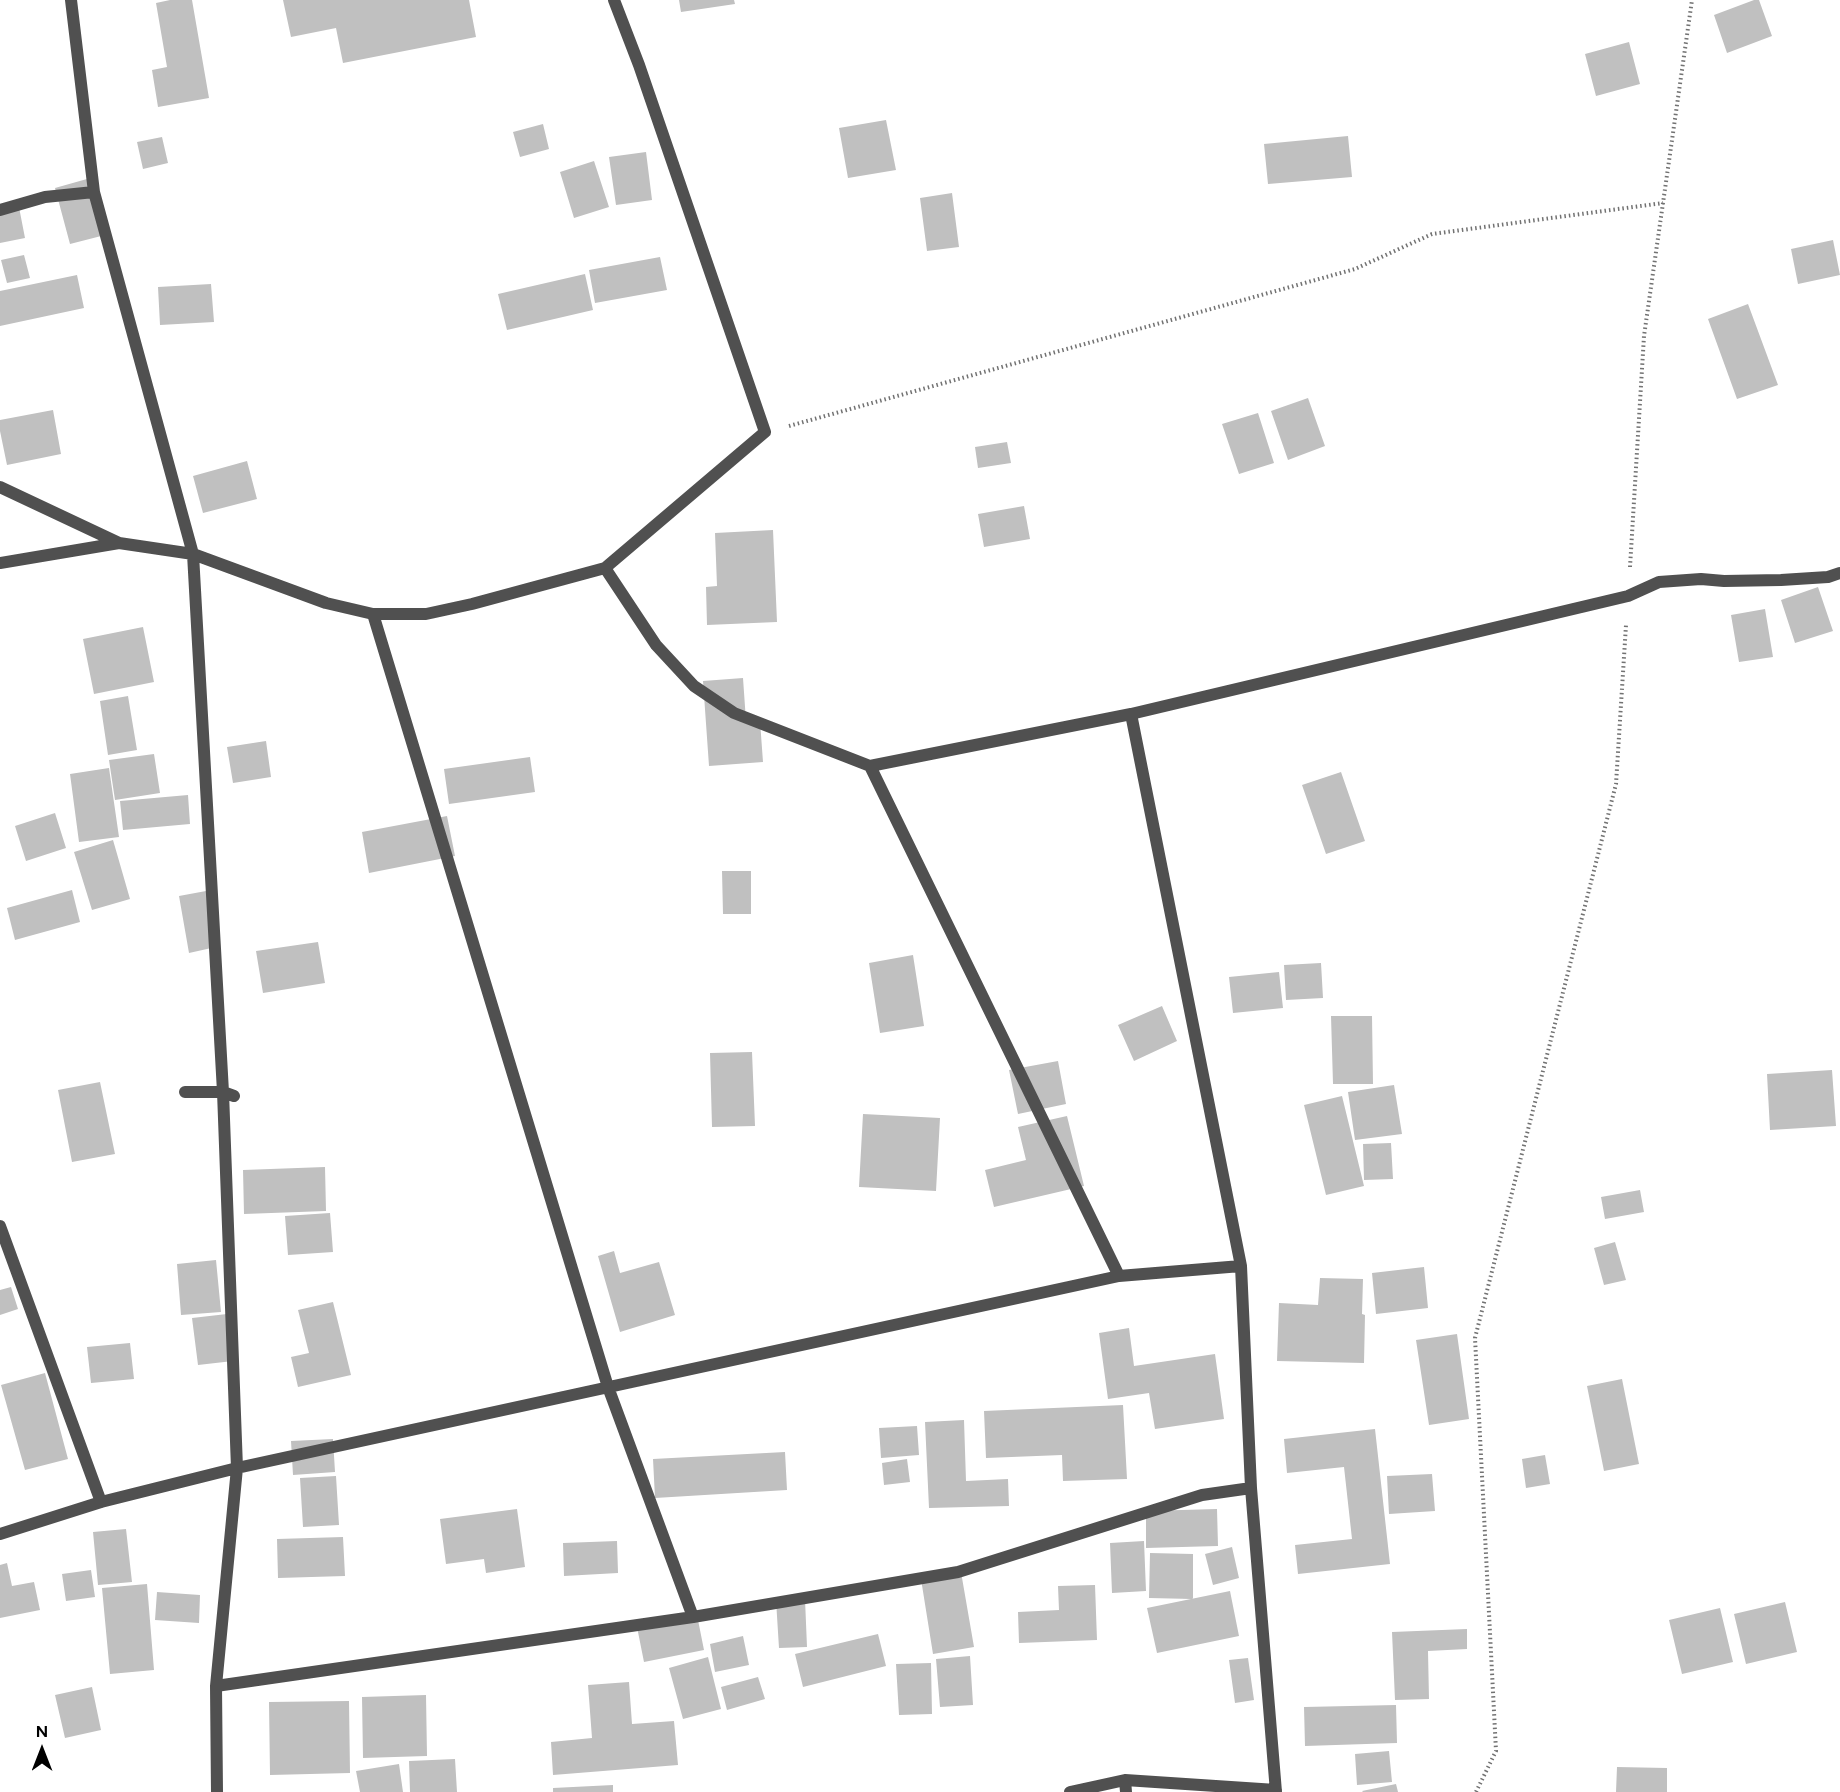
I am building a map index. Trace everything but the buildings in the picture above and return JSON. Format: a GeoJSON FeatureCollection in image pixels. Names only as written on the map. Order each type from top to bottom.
{"type":"FeatureCollection","features":[{"type":"Feature","properties":{"kind":"street"},"geometry":{"type":"LineString","coordinates":[[70,0],[94,192],[193,554],[228,1094],[237,1468],[216,1686],[217,1792]]}},
{"type":"Feature","properties":{"kind":"street"},"geometry":{"type":"LineString","coordinates":[[0,487],[119,543],[193,554],[326,603],[373,614],[426,614],[605,568],[765,432],[639,65],[614,0]]}},
{"type":"Feature","properties":{"kind":"street"},"geometry":{"type":"LineString","coordinates":[[0,210],[45,197],[94,192]]}},
{"type":"Feature","properties":{"kind":"street"},"geometry":{"type":"LineString","coordinates":[[0,563],[119,543]]}},
{"type":"Feature","properties":{"kind":"street"},"geometry":{"type":"LineString","coordinates":[[605,568],[656,645],[694,686],[734,713],[870,766],[1131,714],[1628,596],[1659,582],[1782,580],[1828,577],[1840,573]]}},
{"type":"Feature","properties":{"kind":"street"},"geometry":{"type":"LineString","coordinates":[[373,614],[608,1387],[693,1617]]}},
{"type":"Feature","properties":{"kind":"street"},"geometry":{"type":"LineString","coordinates":[[1070,1792],[1125,1786],[1276,1791],[1251,1488],[1241,1266],[1131,714]]}},
{"type":"Feature","properties":{"kind":"street"},"geometry":{"type":"LineString","coordinates":[[870,766],[1119,1276]]}},
{"type":"Feature","properties":{"kind":"street"},"geometry":{"type":"LineString","coordinates":[[185,1092],[228,1094]]}},
{"type":"Feature","properties":{"kind":"street"},"geometry":{"type":"LineString","coordinates":[[0,1226],[101,1502]]}},
{"type":"Feature","properties":{"kind":"street"},"geometry":{"type":"LineString","coordinates":[[0,1534],[101,1502],[237,1468],[1119,1276],[1241,1266]]}},
{"type":"Feature","properties":{"kind":"street"},"geometry":{"type":"LineString","coordinates":[[216,1686],[693,1617],[958,1572],[1202,1495],[1251,1488]]}},
{"type":"Feature","properties":{"kind":"path"},"geometry":{"type":"LineString","coordinates":[[1476,1792],[1496,1751],[1475,1338],[1616,784],[1644,336],[1692,0]]}},
{"type":"Feature","properties":{"kind":"path"},"geometry":{"type":"LineString","coordinates":[[765,432],[1355,269],[1432,234],[1663,203]]}}]}
